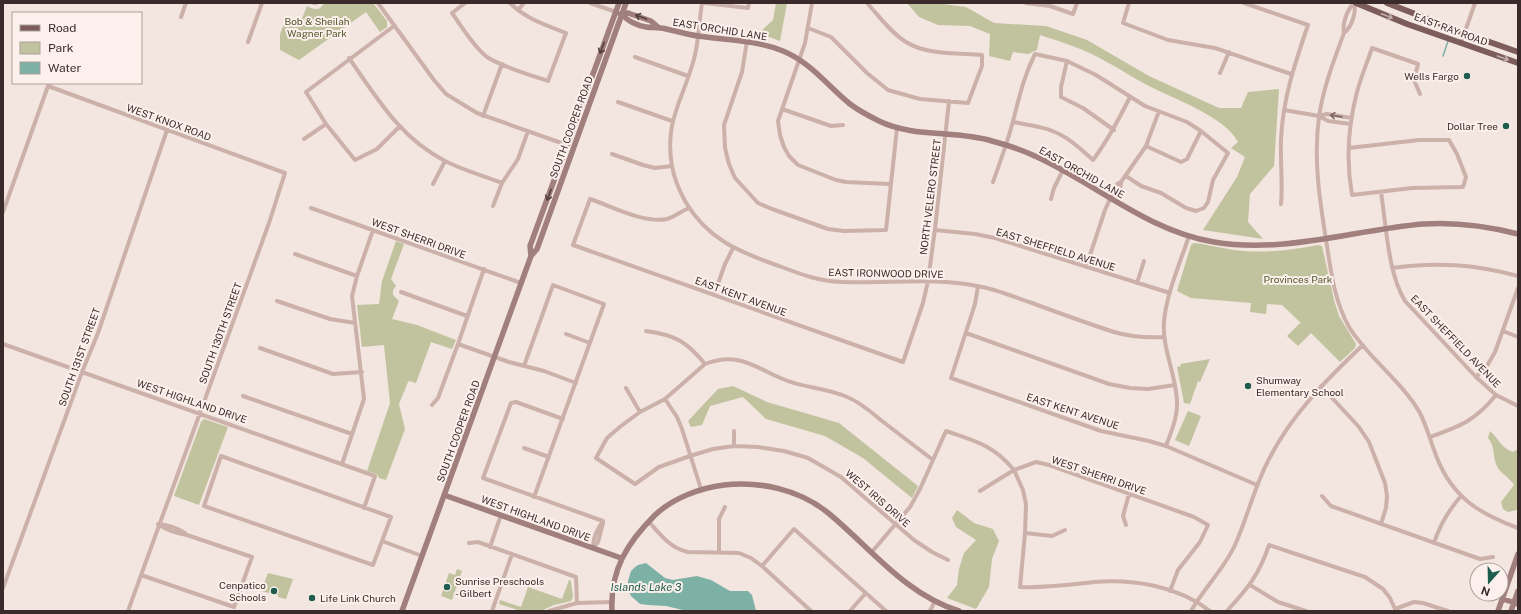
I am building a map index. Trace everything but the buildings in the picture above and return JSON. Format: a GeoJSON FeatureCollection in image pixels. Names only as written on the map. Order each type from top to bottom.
{"type":"FeatureCollection","features":[{"type":"Feature","properties":{"kind":"main road","name":"EAST RAY ROAD"},"geometry":{"type":"LineString","coordinates":[[1355,3],[1407,24],[1518,63]]}},
{"type":"Feature","properties":{"kind":"main road","name":"EAST RAY ROAD"},"geometry":{"type":"LineString","coordinates":[[1387,3],[1518,52]]}},
{"type":"Feature","properties":{"kind":"street"},"geometry":{"type":"LineString","coordinates":[[181,17],[186,3]]}},
{"type":"Feature","properties":{"kind":"street"},"geometry":{"type":"LineString","coordinates":[[248,42],[262,3]]}},
{"type":"Feature","properties":{"kind":"street"},"geometry":{"type":"LineString","coordinates":[[378,3],[439,87],[446,94],[463,106],[483,116],[573,147]]}},
{"type":"Feature","properties":{"kind":"street"},"geometry":{"type":"LineString","coordinates":[[465,3],[452,13],[473,42],[486,56],[502,64],[548,81],[566,33],[539,23],[518,10],[510,3]]}},
{"type":"Feature","properties":{"kind":"street"},"geometry":{"type":"LineString","coordinates":[[518,10],[524,3]]}},
{"type":"Feature","properties":{"kind":"street"},"geometry":{"type":"LineString","coordinates":[[590,3],[616,12]]}},
{"type":"Feature","properties":{"kind":"street","name":"SOUTH COOPER ROAD"},"geometry":{"type":"LineString","coordinates":[[531,256],[530,246],[619,3]]}},
{"type":"Feature","properties":{"kind":"street","name":"SOUTH COOPER ROAD"},"geometry":{"type":"LineString","coordinates":[[402,611],[531,256],[538,249],[573,147],[626,3]]}},
{"type":"Feature","properties":{"kind":"street","name":"EAST IRONWOOD DRIVE"},"geometry":{"type":"LineString","coordinates":[[702,3],[694,60],[672,121],[670,140],[672,166],[676,180],[689,208],[710,232],[733,248],[805,276],[843,282],[928,281],[978,286],[999,291],[1130,337],[1164,337]]}},
{"type":"Feature","properties":{"kind":"street"},"geometry":{"type":"LineString","coordinates":[[705,3],[749,6]]}},
{"type":"Feature","properties":{"kind":"street"},"geometry":{"type":"LineString","coordinates":[[812,3],[805,43],[778,121],[784,147],[789,156],[798,165],[811,171],[841,181],[890,184]]}},
{"type":"Feature","properties":{"kind":"street"},"geometry":{"type":"LineString","coordinates":[[808,28],[831,37],[867,74],[888,90],[920,99],[968,103],[982,66],[982,55],[927,50],[915,47],[905,42],[867,3]]}},
{"type":"Feature","properties":{"kind":"street"},"geometry":{"type":"LineString","coordinates":[[1026,3],[1050,6],[1073,14],[1077,3]]}},
{"type":"Feature","properties":{"kind":"street"},"geometry":{"type":"LineString","coordinates":[[1130,3],[1122,23],[1168,40],[1215,48],[1229,52],[1291,74]]}},
{"type":"Feature","properties":{"kind":"street"},"geometry":{"type":"LineString","coordinates":[[1244,3],[1308,25],[1291,74],[1284,110],[1281,139],[1281,204]]}},
{"type":"Feature","properties":{"kind":"street"},"geometry":{"type":"LineString","coordinates":[[1355,3],[1356,8],[1348,30],[1344,33],[1325,88],[1319,116],[1316,166],[1319,197],[1332,280],[1349,326],[1363,345],[1407,393],[1420,414],[1438,460],[1448,478],[1461,496],[1481,512],[1518,528]]}},
{"type":"Feature","properties":{"kind":"street"},"geometry":{"type":"LineString","coordinates":[[1461,43],[1475,3]]}},
{"type":"Feature","properties":{"kind":"street","name":"EAST ORCHID LANE"},"geometry":{"type":"LineString","coordinates":[[616,12],[622,14],[628,13],[651,21],[658,27],[678,33],[747,41],[768,45],[785,51],[799,59],[813,70],[849,103],[870,116],[897,128],[988,139],[1036,156],[1155,223],[1189,236],[1213,242],[1236,245],[1287,245],[1424,224],[1453,224],[1485,227],[1518,234]]}},
{"type":"Feature","properties":{"kind":"street"},"geometry":{"type":"LineString","coordinates":[[394,26],[349,58],[306,92],[326,124],[355,160],[377,149],[399,127]]}},
{"type":"Feature","properties":{"kind":"street"},"geometry":{"type":"LineString","coordinates":[[747,41],[742,72],[724,125],[724,148],[735,178],[758,202],[772,209],[828,229],[844,231],[886,230],[897,128]]}},
{"type":"Feature","properties":{"kind":"street"},"geometry":{"type":"LineString","coordinates":[[1349,148],[1419,140],[1449,140],[1457,154],[1466,177],[1463,187],[1412,188],[1352,195],[1349,176],[1349,148],[1351,124],[1358,90],[1372,48],[1418,64],[1414,80],[1420,94]]}},
{"type":"Feature","properties":{"kind":"street"},"geometry":{"type":"LineString","coordinates":[[1220,73],[1229,52]]}},
{"type":"Feature","properties":{"kind":"street"},"geometry":{"type":"LineString","coordinates":[[993,182],[1013,122],[1021,86],[1035,54],[1067,61],[1096,75],[1145,106],[1187,122],[1201,131],[1228,153],[1213,180],[1208,202],[1204,208],[1196,212],[1186,208],[1161,193],[1141,186],[1126,176]]}},
{"type":"Feature","properties":{"kind":"street"},"geometry":{"type":"LineString","coordinates":[[635,57],[688,76]]}},
{"type":"Feature","properties":{"kind":"street"},"geometry":{"type":"LineString","coordinates":[[349,58],[399,127],[425,148],[445,161],[502,183]]}},
{"type":"Feature","properties":{"kind":"street"},"geometry":{"type":"LineString","coordinates":[[1067,61],[1061,87],[1061,97],[1083,108],[1114,130]]}},
{"type":"Feature","properties":{"kind":"street"},"geometry":{"type":"LineString","coordinates":[[483,116],[502,64]]}},
{"type":"Feature","properties":{"kind":"street","name":"WEST KNOX ROAD"},"geometry":{"type":"LineString","coordinates":[[3,212],[48,86],[285,173]]}},
{"type":"Feature","properties":{"kind":"street"},"geometry":{"type":"LineString","coordinates":[[1013,122],[1048,129],[1060,134],[1093,160],[1104,147],[1114,130],[1130,97]]}},
{"type":"Feature","properties":{"kind":"street","name":"NORTH VELERO STREET"},"geometry":{"type":"LineString","coordinates":[[902,362],[923,303],[928,281],[949,101]]}},
{"type":"Feature","properties":{"kind":"street"},"geometry":{"type":"LineString","coordinates":[[618,102],[672,121]]}},
{"type":"Feature","properties":{"kind":"street"},"geometry":{"type":"LineString","coordinates":[[782,108],[831,126],[843,125]]}},
{"type":"Feature","properties":{"kind":"street"},"geometry":{"type":"LineString","coordinates":[[1284,110],[1319,116],[1328,121],[1351,124]]}},
{"type":"Feature","properties":{"kind":"street"},"geometry":{"type":"LineString","coordinates":[[1086,267],[1105,210],[1113,192],[1117,184],[1122,182],[1146,146],[1159,111]]}},
{"type":"Feature","properties":{"kind":"street"},"geometry":{"type":"LineString","coordinates":[[1319,116],[1327,114],[1352,118]]}},
{"type":"Feature","properties":{"kind":"street"},"geometry":{"type":"LineString","coordinates":[[304,139],[326,124]]}},
{"type":"Feature","properties":{"kind":"street","name":"SOUTH 131ST STREET"},"geometry":{"type":"LineString","coordinates":[[3,588],[98,332],[167,130]]}},
{"type":"Feature","properties":{"kind":"street"},"geometry":{"type":"LineString","coordinates":[[493,206],[502,183],[518,159],[528,131]]}},
{"type":"Feature","properties":{"kind":"street"},"geometry":{"type":"LineString","coordinates":[[1146,146],[1181,162],[1187,159],[1201,131]]}},
{"type":"Feature","properties":{"kind":"street"},"geometry":{"type":"LineString","coordinates":[[612,154],[655,168],[672,166]]}},
{"type":"Feature","properties":{"kind":"street"},"geometry":{"type":"LineString","coordinates":[[433,184],[445,161]]}},
{"type":"Feature","properties":{"kind":"street"},"geometry":{"type":"LineString","coordinates":[[1051,198],[1063,170]]}},
{"type":"Feature","properties":{"kind":"street","name":"SOUTH 130TH STREET"},"geometry":{"type":"LineString","coordinates":[[128,611],[285,173]]}},
{"type":"Feature","properties":{"kind":"street","name":"EAST SHEFFIELD AVENUE"},"geometry":{"type":"LineString","coordinates":[[1381,192],[1392,268],[1398,290],[1405,301],[1476,377],[1496,395],[1518,406]]}},
{"type":"Feature","properties":{"kind":"street","name":"EAST KENT AVENUE"},"geometry":{"type":"LineString","coordinates":[[689,208],[668,219],[655,220],[590,199],[573,245],[902,362]]}},
{"type":"Feature","properties":{"kind":"street","name":"WEST SHERRI DRIVE"},"geometry":{"type":"LineString","coordinates":[[311,208],[521,283]]}},
{"type":"Feature","properties":{"kind":"street"},"geometry":{"type":"LineString","coordinates":[[342,464],[364,399],[352,296],[357,276],[374,230]]}},
{"type":"Feature","properties":{"kind":"street","name":"EAST SHEFFIELD AVENUE"},"geometry":{"type":"LineString","coordinates":[[935,230],[975,234],[995,238],[1170,293]]}},
{"type":"Feature","properties":{"kind":"street"},"geometry":{"type":"LineString","coordinates":[[1166,446],[1175,420],[1177,402],[1175,385],[1164,337],[1164,322],[1170,293],[1189,236]]}},
{"type":"Feature","properties":{"kind":"street"},"geometry":{"type":"LineString","coordinates":[[714,295],[725,264],[733,248]]}},
{"type":"Feature","properties":{"kind":"street"},"geometry":{"type":"LineString","coordinates":[[295,254],[357,276]]}},
{"type":"Feature","properties":{"kind":"street"},"geometry":{"type":"LineString","coordinates":[[1137,283],[1144,261]]}},
{"type":"Feature","properties":{"kind":"street"},"geometry":{"type":"LineString","coordinates":[[1392,268],[1440,263],[1494,270],[1518,276]]}},
{"type":"Feature","properties":{"kind":"street"},"geometry":{"type":"LineString","coordinates":[[432,405],[438,398],[484,269]]}},
{"type":"Feature","properties":{"kind":"street"},"geometry":{"type":"LineString","coordinates":[[524,366],[553,285],[604,304],[534,496]]}},
{"type":"Feature","properties":{"kind":"street"},"geometry":{"type":"LineString","coordinates":[[978,286],[975,304],[966,332],[1109,384],[1130,388],[1148,389],[1175,385]]}},
{"type":"Feature","properties":{"kind":"street"},"geometry":{"type":"LineString","coordinates":[[1476,377],[1487,366],[1495,352],[1518,288]]}},
{"type":"Feature","properties":{"kind":"street"},"geometry":{"type":"LineString","coordinates":[[401,292],[467,316]]}},
{"type":"Feature","properties":{"kind":"street"},"geometry":{"type":"LineString","coordinates":[[277,301],[330,320],[356,323]]}},
{"type":"Feature","properties":{"kind":"street"},"geometry":{"type":"LineString","coordinates":[[646,331],[660,333],[684,342],[693,349],[706,364]]}},
{"type":"Feature","properties":{"kind":"street"},"geometry":{"type":"LineString","coordinates":[[1503,331],[1518,336]]}},
{"type":"Feature","properties":{"kind":"street","name":"EAST KENT AVENUE"},"geometry":{"type":"LineString","coordinates":[[966,332],[950,378],[1101,431],[1166,446],[1257,485]]}},
{"type":"Feature","properties":{"kind":"street"},"geometry":{"type":"LineString","coordinates":[[566,334],[590,342]]}},
{"type":"Feature","properties":{"kind":"street","name":"WEST HIGHLAND DRIVE"},"geometry":{"type":"LineString","coordinates":[[3,344],[375,476],[364,508]]}},
{"type":"Feature","properties":{"kind":"street"},"geometry":{"type":"LineString","coordinates":[[458,344],[495,357],[544,371],[576,383]]}},
{"type":"Feature","properties":{"kind":"street"},"geometry":{"type":"LineString","coordinates":[[1191,611],[1224,564],[1235,545],[1257,485],[1271,455],[1288,427],[1321,386],[1363,345]]}},
{"type":"Feature","properties":{"kind":"street"},"geometry":{"type":"LineString","coordinates":[[260,348],[333,374],[362,372]]}},
{"type":"Feature","properties":{"kind":"street"},"geometry":{"type":"LineString","coordinates":[[626,388],[640,412],[665,399],[706,364],[716,360],[731,358],[746,362],[801,386],[833,392],[848,397],[865,408],[933,460]]}},
{"type":"Feature","properties":{"kind":"street"},"geometry":{"type":"LineString","coordinates":[[1321,386],[1359,427],[1369,442],[1385,483],[1387,496],[1386,508],[1381,524]]}},
{"type":"Feature","properties":{"kind":"street"},"geometry":{"type":"LineString","coordinates":[[1430,437],[1460,426],[1475,418],[1485,409],[1496,395]]}},
{"type":"Feature","properties":{"kind":"street"},"geometry":{"type":"LineString","coordinates":[[243,396],[352,434]]}},
{"type":"Feature","properties":{"kind":"street"},"geometry":{"type":"LineString","coordinates":[[665,399],[679,423],[700,490]]}},
{"type":"Feature","properties":{"kind":"street"},"geometry":{"type":"LineString","coordinates":[[563,419],[516,402],[511,403],[483,478],[603,521],[601,534],[598,542],[593,548]]}},
{"type":"Feature","properties":{"kind":"street","name":"WEST IRIS DRIVE"},"geometry":{"type":"LineString","coordinates":[[640,412],[608,438],[596,458],[635,484],[660,467],[713,449],[734,446],[758,446],[784,451],[808,458],[842,477],[914,540],[932,552],[948,560]]}},
{"type":"Feature","properties":{"kind":"street"},"geometry":{"type":"LineString","coordinates":[[734,430],[734,446]]}},
{"type":"Feature","properties":{"kind":"street"},"geometry":{"type":"LineString","coordinates":[[871,553],[910,507],[920,489],[946,431],[979,442],[992,449],[1004,458],[1014,470],[1025,497],[1026,516],[1020,587],[1042,588],[1093,582],[1132,582],[1153,585],[1170,590],[1197,601],[1210,611]]}},
{"type":"Feature","properties":{"kind":"street"},"geometry":{"type":"LineString","coordinates":[[524,448],[549,457]]}},
{"type":"Feature","properties":{"kind":"street"},"geometry":{"type":"LineString","coordinates":[[221,456],[364,508],[390,517],[373,565],[204,506],[221,456]]}},
{"type":"Feature","properties":{"kind":"street","name":"WEST SHERRI DRIVE"},"geometry":{"type":"LineString","coordinates":[[980,491],[1014,470],[1036,462],[1194,517],[1208,525],[1200,542],[1178,570],[1170,590]]}},
{"type":"Feature","properties":{"kind":"street"},"geometry":{"type":"LineString","coordinates":[[612,611],[616,577],[621,558],[638,533],[662,509],[678,500],[700,490],[717,486],[738,484],[772,487],[790,492],[826,511],[898,577],[935,601],[959,611]]}},
{"type":"Feature","properties":{"kind":"street"},"geometry":{"type":"LineString","coordinates":[[1126,525],[1123,516],[1130,494]]}},
{"type":"Feature","properties":{"kind":"street","name":"WEST HIGHLAND DRIVE"},"geometry":{"type":"LineString","coordinates":[[444,495],[621,558]]}},
{"type":"Feature","properties":{"kind":"street"},"geometry":{"type":"LineString","coordinates":[[1322,496],[1331,506],[1434,543],[1480,559],[1493,557]]}},
{"type":"Feature","properties":{"kind":"street"},"geometry":{"type":"LineString","coordinates":[[1434,543],[1439,528],[1447,513],[1461,496]]}},
{"type":"Feature","properties":{"kind":"street"},"geometry":{"type":"LineString","coordinates":[[719,552],[719,519],[725,507]]}},
{"type":"Feature","properties":{"kind":"street"},"geometry":{"type":"LineString","coordinates":[[490,547],[501,515]]}},
{"type":"Feature","properties":{"kind":"street"},"geometry":{"type":"LineString","coordinates":[[649,522],[673,547],[680,550],[739,554],[751,558],[762,566],[811,611]]}},
{"type":"Feature","properties":{"kind":"street"},"geometry":{"type":"LineString","coordinates":[[140,575],[234,607],[252,557],[187,535],[164,529],[158,524]]}},
{"type":"Feature","properties":{"kind":"street"},"geometry":{"type":"LineString","coordinates":[[762,566],[794,529],[865,594],[886,611]]}},
{"type":"Feature","properties":{"kind":"street"},"geometry":{"type":"LineString","coordinates":[[1025,533],[1052,536],[1065,530]]}},
{"type":"Feature","properties":{"kind":"street"},"geometry":{"type":"LineString","coordinates":[[382,541],[422,556]]}},
{"type":"Feature","properties":{"kind":"street"},"geometry":{"type":"LineString","coordinates":[[469,543],[478,542],[576,577],[577,603]]}},
{"type":"Feature","properties":{"kind":"street"},"geometry":{"type":"LineString","coordinates":[[1227,611],[1250,585],[1264,561],[1270,545],[1365,578],[1375,583],[1384,589],[1395,610],[1414,602],[1423,602],[1448,611]]}},
{"type":"Feature","properties":{"kind":"street"},"geometry":{"type":"LineString","coordinates":[[492,611],[512,554]]}},
{"type":"Feature","properties":{"kind":"street"},"geometry":{"type":"LineString","coordinates":[[1509,581],[1518,554]]}},
{"type":"Feature","properties":{"kind":"street"},"geometry":{"type":"LineString","coordinates":[[1250,585],[1278,602],[1306,611]]}},
{"type":"Feature","properties":{"kind":"street"},"geometry":{"type":"LineString","coordinates":[[1511,611],[1516,604],[1518,591]]}},
{"type":"Feature","properties":{"kind":"street"},"geometry":{"type":"LineString","coordinates":[[850,611],[865,594]]}},
{"type":"Feature","properties":{"kind":"street"},"geometry":{"type":"LineString","coordinates":[[930,611],[935,601]]}},
{"type":"Feature","properties":{"kind":"street"},"geometry":{"type":"LineString","coordinates":[[549,611],[577,603],[612,602]]}},
{"type":"Feature","properties":{"kind":"green space","name":"Bob & Sheilah Wagner Park"},"geometry":{"type":"Polygon","coordinates":[[[324,3],[373,3],[387,21],[387,27],[380,32],[366,12],[299,60],[280,50],[280,34],[285,21],[299,26],[307,6],[319,9],[324,3]]]}},
{"type":"Feature","properties":{"kind":"green space"},"geometry":{"type":"Polygon","coordinates":[[[776,3],[787,3],[780,41],[759,33],[773,20],[776,3]]]}},
{"type":"Feature","properties":{"kind":"green space"},"geometry":{"type":"Polygon","coordinates":[[[907,3],[935,3],[966,7],[994,23],[1046,26],[1087,40],[1149,76],[1219,108],[1241,108],[1248,92],[1279,89],[1274,166],[1250,194],[1248,222],[1263,239],[1203,230],[1237,177],[1245,157],[1231,148],[1238,142],[1232,133],[1211,116],[1147,85],[1089,53],[1040,35],[1037,50],[1028,54],[1013,52],[1010,61],[989,56],[990,34],[970,26],[938,25],[919,17],[907,3]]]}},
{"type":"Feature","properties":{"kind":"green space"},"geometry":{"type":"Polygon","coordinates":[[[396,241],[404,244],[391,279],[396,286],[393,290],[393,295],[399,301],[392,319],[417,325],[456,340],[452,349],[431,342],[416,383],[408,382],[399,404],[405,429],[386,480],[379,478],[377,474],[367,471],[390,403],[384,345],[362,347],[357,305],[379,304],[382,281],[396,241]]]}},
{"type":"Feature","properties":{"kind":"green space","name":"Provinces Park"},"geometry":{"type":"Polygon","coordinates":[[[1194,243],[1239,251],[1273,251],[1318,245],[1322,246],[1339,316],[1356,344],[1355,348],[1340,362],[1311,333],[1298,346],[1287,336],[1300,323],[1302,324],[1282,305],[1267,304],[1266,314],[1250,312],[1251,303],[1191,298],[1177,291],[1191,245],[1194,243]]]}},
{"type":"Feature","properties":{"kind":"green space"},"geometry":{"type":"Polygon","coordinates":[[[1210,359],[1200,382],[1198,381],[1190,404],[1184,403],[1177,367],[1181,366],[1180,364],[1210,359]]]}},
{"type":"Feature","properties":{"kind":"green space"},"geometry":{"type":"Polygon","coordinates":[[[733,386],[767,402],[839,423],[918,486],[912,498],[863,458],[825,436],[766,419],[743,397],[710,406],[702,425],[691,427],[688,421],[718,389],[733,386]]]}},
{"type":"Feature","properties":{"kind":"green space"},"geometry":{"type":"Polygon","coordinates":[[[1188,411],[1201,416],[1189,446],[1175,440],[1188,411]]]}},
{"type":"Feature","properties":{"kind":"green space"},"geometry":{"type":"Polygon","coordinates":[[[204,419],[228,427],[199,505],[174,496],[201,422],[204,419]]]}},
{"type":"Feature","properties":{"kind":"green space"},"geometry":{"type":"Polygon","coordinates":[[[1490,431],[1503,446],[1509,450],[1513,452],[1518,449],[1517,510],[1508,512],[1503,509],[1501,502],[1514,485],[1496,464],[1492,445],[1488,438],[1490,431]]]}},
{"type":"Feature","properties":{"kind":"green space"},"geometry":{"type":"Polygon","coordinates":[[[957,510],[974,523],[993,529],[999,541],[992,559],[989,587],[976,609],[947,598],[957,585],[959,569],[964,553],[976,540],[956,527],[952,518],[957,510]]]}},
{"type":"Feature","properties":{"kind":"green space"},"geometry":{"type":"Polygon","coordinates":[[[457,569],[462,571],[452,600],[441,596],[449,573],[455,575],[457,569]]]}},
{"type":"Feature","properties":{"kind":"green space"},"geometry":{"type":"Polygon","coordinates":[[[268,573],[293,579],[286,599],[278,597],[278,595],[261,591],[268,573]]]}},
{"type":"Feature","properties":{"kind":"green space"},"geometry":{"type":"Polygon","coordinates":[[[569,580],[571,581],[573,597],[571,601],[554,605],[541,611],[521,611],[499,604],[500,600],[521,607],[528,587],[562,599],[569,580]]]}},
{"type":"Feature","properties":{"kind":"water","name":"Islands Lake 3"},"geometry":{"type":"Polygon","coordinates":[[[646,563],[665,578],[673,580],[697,576],[711,580],[730,591],[748,591],[752,595],[756,611],[687,611],[666,606],[640,604],[631,596],[628,590],[628,581],[631,571],[634,568],[638,565],[646,563]]]}},
{"type":"Feature","properties":{"kind":"waterway"},"geometry":{"type":"LineString","coordinates":[[1443,56],[1448,41]]}},
{"type":"Feature","properties":{"kind":"place","name":"Wells Fargo"},"geometry":{"type":"Point","coordinates":[1467,76]}},
{"type":"Feature","properties":{"kind":"place","name":"Dollar Tree"},"geometry":{"type":"Point","coordinates":[1506,126]}},
{"type":"Feature","properties":{"kind":"place","name":"Shumway Elementary School"},"geometry":{"type":"Point","coordinates":[1248,386]}},
{"type":"Feature","properties":{"kind":"place","name":"Sunrise Preschools - Gilbert"},"geometry":{"type":"Point","coordinates":[447,587]}},
{"type":"Feature","properties":{"kind":"place","name":"Cenpatico Schools"},"geometry":{"type":"Point","coordinates":[274,591]}},
{"type":"Feature","properties":{"kind":"place","name":"Life Link Church"},"geometry":{"type":"Point","coordinates":[312,598]}}]}
